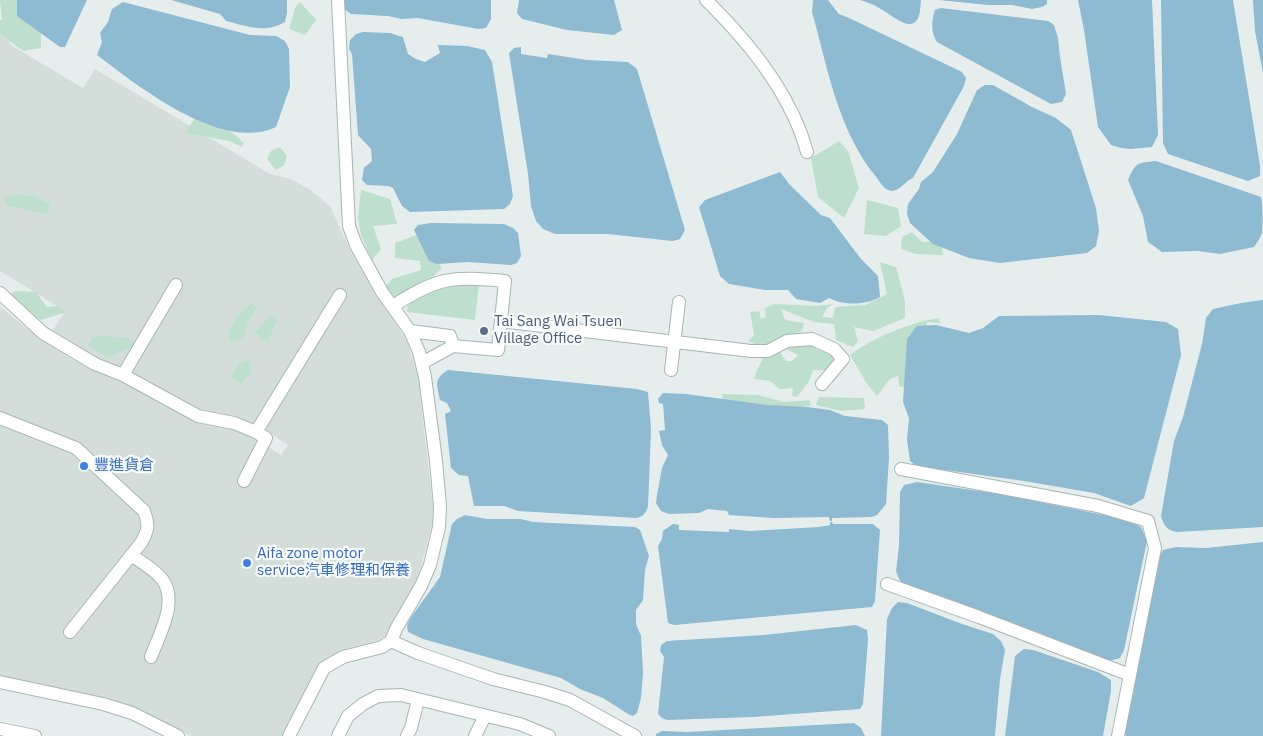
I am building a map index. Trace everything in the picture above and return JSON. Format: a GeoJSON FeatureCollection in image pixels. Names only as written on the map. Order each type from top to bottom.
{"type":"FeatureCollection","features":[{"type":"Feature","properties":{"kind":"street"},"geometry":{"type":"LineString","coordinates":[[289,736],[324,668],[343,657],[382,647],[391,640],[398,624],[421,586],[430,565],[439,527],[440,506],[422,363],[410,331],[382,292],[356,245],[349,226],[338,0]]}},
{"type":"Feature","properties":{"kind":"street"},"geometry":{"type":"LineString","coordinates":[[706,0],[741,38],[775,82],[796,120],[807,152]]}},
{"type":"Feature","properties":{"kind":"street"},"geometry":{"type":"LineString","coordinates":[[393,306],[418,290],[434,283],[451,279],[468,278],[504,281],[498,350],[453,346],[422,363]]}},
{"type":"Feature","properties":{"kind":"street"},"geometry":{"type":"LineString","coordinates":[[122,375],[176,285]]}},
{"type":"Feature","properties":{"kind":"street"},"geometry":{"type":"LineString","coordinates":[[0,293],[43,333],[95,364],[122,375],[198,416],[234,423],[261,435]]}},
{"type":"Feature","properties":{"kind":"street"},"geometry":{"type":"LineString","coordinates":[[244,481],[261,435],[340,295]]}},
{"type":"Feature","properties":{"kind":"street"},"geometry":{"type":"LineString","coordinates":[[671,370],[679,302]]}},
{"type":"Feature","properties":{"kind":"street"},"geometry":{"type":"LineString","coordinates":[[501,321],[751,351],[768,351],[787,341],[812,339],[834,349],[843,359],[822,384]]}},
{"type":"Feature","properties":{"kind":"street"},"geometry":{"type":"LineString","coordinates":[[410,331],[450,336],[453,346]]}},
{"type":"Feature","properties":{"kind":"street"},"geometry":{"type":"LineString","coordinates":[[0,418],[76,448],[144,511],[149,524],[146,534],[70,632]]}},
{"type":"Feature","properties":{"kind":"street"},"geometry":{"type":"LineString","coordinates":[[901,469],[1098,506],[1148,522],[1155,548],[1118,736]]}},
{"type":"Feature","properties":{"kind":"street"},"geometry":{"type":"LineString","coordinates":[[130,555],[162,579],[168,592],[169,604],[166,618],[151,657]]}},
{"type":"Feature","properties":{"kind":"street"},"geometry":{"type":"LineString","coordinates":[[887,584],[1130,675]]}},
{"type":"Feature","properties":{"kind":"street"},"geometry":{"type":"LineString","coordinates":[[391,640],[418,653],[493,679],[570,700],[635,736]]}},
{"type":"Feature","properties":{"kind":"street"},"geometry":{"type":"LineString","coordinates":[[0,682],[103,704],[132,713],[178,736]]}},
{"type":"Feature","properties":{"kind":"street"},"geometry":{"type":"LineString","coordinates":[[338,736],[348,716],[363,704],[378,696],[401,696],[520,724],[546,735]]}},
{"type":"Feature","properties":{"kind":"street"},"geometry":{"type":"LineString","coordinates":[[407,736],[418,700]]}},
{"type":"Feature","properties":{"kind":"street"},"geometry":{"type":"LineString","coordinates":[[475,736],[485,716]]}},
{"type":"Feature","properties":{"kind":"street"},"geometry":{"type":"LineString","coordinates":[[2,731],[34,736]]}},
{"type":"Feature","properties":{"kind":"shaded area"},"geometry":{"type":"Polygon","coordinates":[[[0,35],[10,41],[9,44],[83,88],[95,69],[270,174],[291,179],[309,189],[330,206],[349,248],[376,296],[394,320],[408,344],[418,378],[433,507],[432,525],[421,566],[415,583],[385,636],[379,640],[341,650],[320,664],[283,736],[191,736],[134,708],[0,677],[0,306],[22,325],[62,353],[92,370],[120,381],[196,421],[232,429],[253,437],[281,455],[288,445],[259,426],[235,417],[207,412],[125,370],[97,359],[52,332],[65,311],[0,271],[0,35]]]}},
{"type":"Feature","properties":{"kind":"green space"},"geometry":{"type":"Polygon","coordinates":[[[0,0],[14,0],[28,4],[41,17],[41,48],[23,51],[0,34],[0,20],[2,20],[0,0]]]}},
{"type":"Feature","properties":{"kind":"green space"},"geometry":{"type":"Polygon","coordinates":[[[300,2],[316,20],[305,35],[289,29],[295,8],[300,2]]]}},
{"type":"Feature","properties":{"kind":"green space"},"geometry":{"type":"Polygon","coordinates":[[[196,116],[211,120],[227,129],[244,143],[242,147],[229,141],[186,133],[196,116]]]}},
{"type":"Feature","properties":{"kind":"green space"},"geometry":{"type":"Polygon","coordinates":[[[839,141],[848,151],[859,188],[844,218],[818,197],[811,158],[839,141]]]}},
{"type":"Feature","properties":{"kind":"green space"},"geometry":{"type":"Polygon","coordinates":[[[280,147],[287,156],[284,165],[276,170],[267,159],[271,151],[280,147]]]}},
{"type":"Feature","properties":{"kind":"green space"},"geometry":{"type":"Polygon","coordinates":[[[361,190],[390,199],[397,224],[373,226],[381,249],[372,260],[361,235],[358,217],[361,190]]]}},
{"type":"Feature","properties":{"kind":"green space"},"geometry":{"type":"Polygon","coordinates":[[[4,196],[35,196],[50,204],[47,214],[7,206],[4,196]]]}},
{"type":"Feature","properties":{"kind":"green space"},"geometry":{"type":"Polygon","coordinates":[[[867,200],[898,208],[901,226],[886,236],[864,234],[867,200]]]}},
{"type":"Feature","properties":{"kind":"green space"},"geometry":{"type":"Polygon","coordinates":[[[912,232],[922,242],[941,241],[943,255],[916,254],[901,249],[902,237],[912,232]]]}},
{"type":"Feature","properties":{"kind":"green space"},"geometry":{"type":"Polygon","coordinates":[[[422,233],[442,268],[401,301],[384,288],[392,279],[421,270],[420,261],[395,258],[395,243],[422,233]]]}},
{"type":"Feature","properties":{"kind":"green space"},"geometry":{"type":"Polygon","coordinates":[[[880,262],[896,267],[905,301],[905,318],[873,331],[854,327],[858,341],[853,347],[836,340],[834,324],[814,322],[781,309],[785,320],[804,323],[802,331],[762,347],[748,341],[754,335],[750,312],[759,311],[761,319],[766,317],[765,308],[774,304],[816,306],[834,304],[827,308],[822,317],[833,318],[835,307],[865,305],[887,294],[880,262]]]}},
{"type":"Feature","properties":{"kind":"green space"},"geometry":{"type":"Polygon","coordinates":[[[449,284],[479,284],[475,320],[407,312],[408,302],[449,284]]]}},
{"type":"Feature","properties":{"kind":"green space"},"geometry":{"type":"Polygon","coordinates":[[[16,291],[36,292],[47,307],[58,306],[67,312],[41,320],[13,302],[9,295],[16,291]]]}},
{"type":"Feature","properties":{"kind":"green space"},"geometry":{"type":"Polygon","coordinates":[[[252,302],[257,308],[250,317],[243,338],[230,341],[228,333],[236,319],[252,302]]]}},
{"type":"Feature","properties":{"kind":"green space"},"geometry":{"type":"Polygon","coordinates":[[[270,316],[277,320],[268,341],[263,340],[255,332],[270,316]]]}},
{"type":"Feature","properties":{"kind":"green space"},"geometry":{"type":"Polygon","coordinates":[[[939,318],[940,323],[927,322],[908,389],[899,386],[898,376],[890,379],[877,396],[867,384],[850,355],[859,348],[892,332],[916,323],[939,318]]]}},
{"type":"Feature","properties":{"kind":"green space"},"geometry":{"type":"Polygon","coordinates":[[[93,337],[129,338],[136,342],[129,348],[108,357],[88,345],[93,337]]]}},
{"type":"Feature","properties":{"kind":"green space"},"geometry":{"type":"Polygon","coordinates":[[[812,339],[817,350],[840,355],[833,371],[813,370],[809,381],[797,397],[792,396],[793,388],[780,389],[770,381],[754,379],[765,355],[780,352],[786,361],[792,361],[798,355],[780,346],[812,339]]]}},
{"type":"Feature","properties":{"kind":"green space"},"geometry":{"type":"Polygon","coordinates":[[[249,360],[251,372],[241,384],[231,377],[240,363],[249,360]]]}},
{"type":"Feature","properties":{"kind":"green space"},"geometry":{"type":"Polygon","coordinates":[[[722,394],[758,395],[784,402],[809,400],[811,405],[795,410],[723,402],[722,394]]]}},
{"type":"Feature","properties":{"kind":"green space"},"geometry":{"type":"Polygon","coordinates":[[[819,397],[864,398],[865,409],[841,411],[816,405],[819,397]]]}},
{"type":"Feature","properties":{"kind":"water"},"geometry":{"type":"Polygon","coordinates":[[[17,0],[87,0],[65,47],[60,47],[17,16],[17,0]]]}},
{"type":"Feature","properties":{"kind":"water"},"geometry":{"type":"Polygon","coordinates":[[[171,0],[287,0],[287,13],[285,22],[277,26],[256,28],[226,21],[220,14],[171,0]]]}},
{"type":"Feature","properties":{"kind":"water"},"geometry":{"type":"Polygon","coordinates":[[[341,0],[491,0],[491,19],[486,28],[478,29],[418,18],[401,19],[388,16],[351,14],[343,8],[341,0]]]}},
{"type":"Feature","properties":{"kind":"water"},"geometry":{"type":"Polygon","coordinates":[[[519,0],[614,0],[622,30],[614,35],[567,30],[522,19],[517,13],[519,0]]]}},
{"type":"Feature","properties":{"kind":"water"},"geometry":{"type":"Polygon","coordinates":[[[813,0],[828,0],[839,14],[962,72],[966,78],[964,86],[913,178],[894,191],[885,188],[881,184],[864,160],[844,120],[829,77],[812,12],[813,0]]]}},
{"type":"Feature","properties":{"kind":"water"},"geometry":{"type":"Polygon","coordinates":[[[860,0],[921,0],[917,21],[908,24],[899,21],[874,5],[860,0]]]}},
{"type":"Feature","properties":{"kind":"water"},"geometry":{"type":"Polygon","coordinates":[[[939,0],[1047,0],[1047,4],[1032,9],[1012,5],[988,5],[939,0]]]}},
{"type":"Feature","properties":{"kind":"water"},"geometry":{"type":"Polygon","coordinates":[[[1078,0],[1152,0],[1158,135],[1152,147],[1131,149],[1111,145],[1098,127],[1078,0]]]}},
{"type":"Feature","properties":{"kind":"water"},"geometry":{"type":"Polygon","coordinates":[[[1161,0],[1233,0],[1260,165],[1260,176],[1248,181],[1168,154],[1163,143],[1161,0]]]}},
{"type":"Feature","properties":{"kind":"water"},"geometry":{"type":"Polygon","coordinates":[[[1253,0],[1263,0],[1263,73],[1255,31],[1253,0]]]}},
{"type":"Feature","properties":{"kind":"water"},"geometry":{"type":"Polygon","coordinates":[[[123,2],[250,35],[276,36],[285,41],[289,49],[290,87],[276,127],[254,133],[231,131],[206,124],[157,98],[97,55],[102,42],[100,33],[108,22],[112,9],[123,2]]]}},
{"type":"Feature","properties":{"kind":"water"},"geometry":{"type":"Polygon","coordinates":[[[941,8],[1048,21],[1054,25],[1058,38],[1066,94],[1062,102],[1051,104],[937,42],[932,27],[933,18],[935,10],[941,8]]]}},
{"type":"Feature","properties":{"kind":"water"},"geometry":{"type":"Polygon","coordinates":[[[363,32],[390,33],[403,37],[408,54],[425,62],[440,53],[438,45],[467,46],[485,50],[492,62],[513,196],[510,204],[504,209],[410,212],[402,206],[393,188],[389,186],[367,185],[362,180],[364,168],[372,161],[371,149],[358,135],[352,54],[349,49],[350,40],[356,34],[363,32]]]}},
{"type":"Feature","properties":{"kind":"water"},"geometry":{"type":"Polygon","coordinates":[[[521,47],[521,54],[547,58],[548,54],[587,60],[628,62],[637,69],[685,230],[680,239],[673,241],[608,234],[555,234],[543,229],[536,221],[531,206],[528,174],[509,53],[514,48],[521,47]]]}},
{"type":"Feature","properties":{"kind":"water"},"geometry":{"type":"Polygon","coordinates":[[[985,85],[993,85],[1056,118],[1071,130],[1096,208],[1099,231],[1096,246],[1087,253],[1000,263],[969,258],[933,244],[910,223],[907,214],[908,204],[919,189],[921,182],[933,172],[957,134],[977,90],[985,85]]]}},
{"type":"Feature","properties":{"kind":"water"},"geometry":{"type":"Polygon","coordinates":[[[1156,161],[1261,197],[1262,233],[1254,247],[1220,254],[1198,251],[1162,252],[1148,242],[1143,216],[1128,180],[1138,164],[1156,161]]]}},
{"type":"Feature","properties":{"kind":"water"},"geometry":{"type":"Polygon","coordinates":[[[780,172],[790,185],[821,215],[830,218],[861,259],[878,276],[880,297],[868,302],[855,304],[835,301],[829,298],[820,303],[796,299],[788,290],[765,290],[729,284],[720,276],[699,207],[705,200],[780,172]]]}},
{"type":"Feature","properties":{"kind":"water"},"geometry":{"type":"Polygon","coordinates":[[[431,223],[504,224],[513,228],[518,233],[521,256],[517,263],[511,265],[468,262],[437,264],[429,261],[414,230],[418,225],[431,223]]]}},
{"type":"Feature","properties":{"kind":"water"},"geometry":{"type":"Polygon","coordinates":[[[1263,300],[1263,527],[1177,532],[1168,529],[1161,516],[1174,441],[1183,417],[1202,344],[1206,318],[1213,309],[1263,300]]]}},
{"type":"Feature","properties":{"kind":"water"},"geometry":{"type":"Polygon","coordinates":[[[1099,315],[1166,322],[1178,329],[1181,355],[1144,498],[1131,506],[1094,493],[916,466],[910,461],[907,440],[909,418],[903,402],[907,339],[917,326],[936,325],[969,333],[983,328],[999,316],[1099,315]]]}},
{"type":"Feature","properties":{"kind":"water"},"geometry":{"type":"Polygon","coordinates":[[[448,370],[637,389],[648,392],[651,429],[648,507],[645,513],[636,518],[518,511],[504,506],[474,506],[468,476],[459,475],[451,468],[445,414],[451,411],[447,403],[440,400],[437,386],[440,376],[448,370]]]}},
{"type":"Feature","properties":{"kind":"water"},"geometry":{"type":"Polygon","coordinates":[[[663,393],[686,394],[767,405],[807,407],[830,410],[845,416],[882,420],[888,425],[889,458],[886,504],[877,515],[871,517],[832,518],[832,521],[830,521],[829,517],[773,518],[729,515],[727,511],[708,509],[699,513],[669,514],[661,511],[656,503],[662,468],[668,455],[662,445],[659,431],[665,430],[663,404],[659,403],[658,399],[663,393]]]}},
{"type":"Feature","properties":{"kind":"water"},"geometry":{"type":"Polygon","coordinates":[[[917,482],[1006,495],[1128,520],[1141,527],[1147,541],[1124,650],[1120,658],[1110,661],[1040,633],[906,588],[896,571],[899,546],[900,492],[904,485],[917,482]]]}},
{"type":"Feature","properties":{"kind":"water"},"geometry":{"type":"Polygon","coordinates":[[[465,515],[487,519],[521,519],[533,522],[635,527],[640,530],[649,556],[645,570],[643,600],[636,610],[636,624],[641,636],[643,673],[641,698],[637,713],[633,716],[628,714],[603,698],[580,689],[561,678],[423,639],[408,632],[409,620],[440,577],[452,524],[465,515]]]}},
{"type":"Feature","properties":{"kind":"water"},"geometry":{"type":"Polygon","coordinates":[[[830,522],[833,524],[873,524],[880,530],[875,601],[872,607],[674,625],[668,623],[658,546],[662,539],[663,531],[673,524],[679,525],[679,530],[729,532],[729,529],[750,531],[819,527],[830,525],[830,522]]]}},
{"type":"Feature","properties":{"kind":"water"},"geometry":{"type":"Polygon","coordinates":[[[1263,542],[1263,736],[1126,736],[1124,733],[1134,691],[1136,671],[1157,561],[1163,550],[1176,547],[1206,548],[1263,542]]]}},
{"type":"Feature","properties":{"kind":"water"},"geometry":{"type":"Polygon","coordinates":[[[898,602],[907,603],[993,634],[1001,641],[1005,650],[1000,679],[995,736],[881,736],[887,619],[892,608],[898,602]]]}},
{"type":"Feature","properties":{"kind":"water"},"geometry":{"type":"Polygon","coordinates":[[[856,625],[867,630],[868,640],[863,704],[860,709],[753,717],[667,720],[658,714],[664,657],[660,651],[661,645],[667,641],[764,635],[856,625]]]}},
{"type":"Feature","properties":{"kind":"water"},"geometry":{"type":"Polygon","coordinates":[[[1024,649],[1033,650],[1098,672],[1111,680],[1111,691],[1103,736],[1005,736],[1015,656],[1024,649]]]}},
{"type":"Feature","properties":{"kind":"water"},"geometry":{"type":"Polygon","coordinates":[[[854,723],[861,728],[865,736],[656,736],[656,734],[662,731],[687,732],[854,723]]]}},
{"type":"Feature","properties":{"kind":"place","name":"Tai Sang Wai Tsuen Village Office"},"geometry":{"type":"Point","coordinates":[484,331]}},
{"type":"Feature","properties":{"kind":"place","name":"豐進貨倉"},"geometry":{"type":"Point","coordinates":[84,466]}},
{"type":"Feature","properties":{"kind":"place","name":"Aifa zone motor service汽車修理和保養"},"geometry":{"type":"Point","coordinates":[247,563]}}]}
